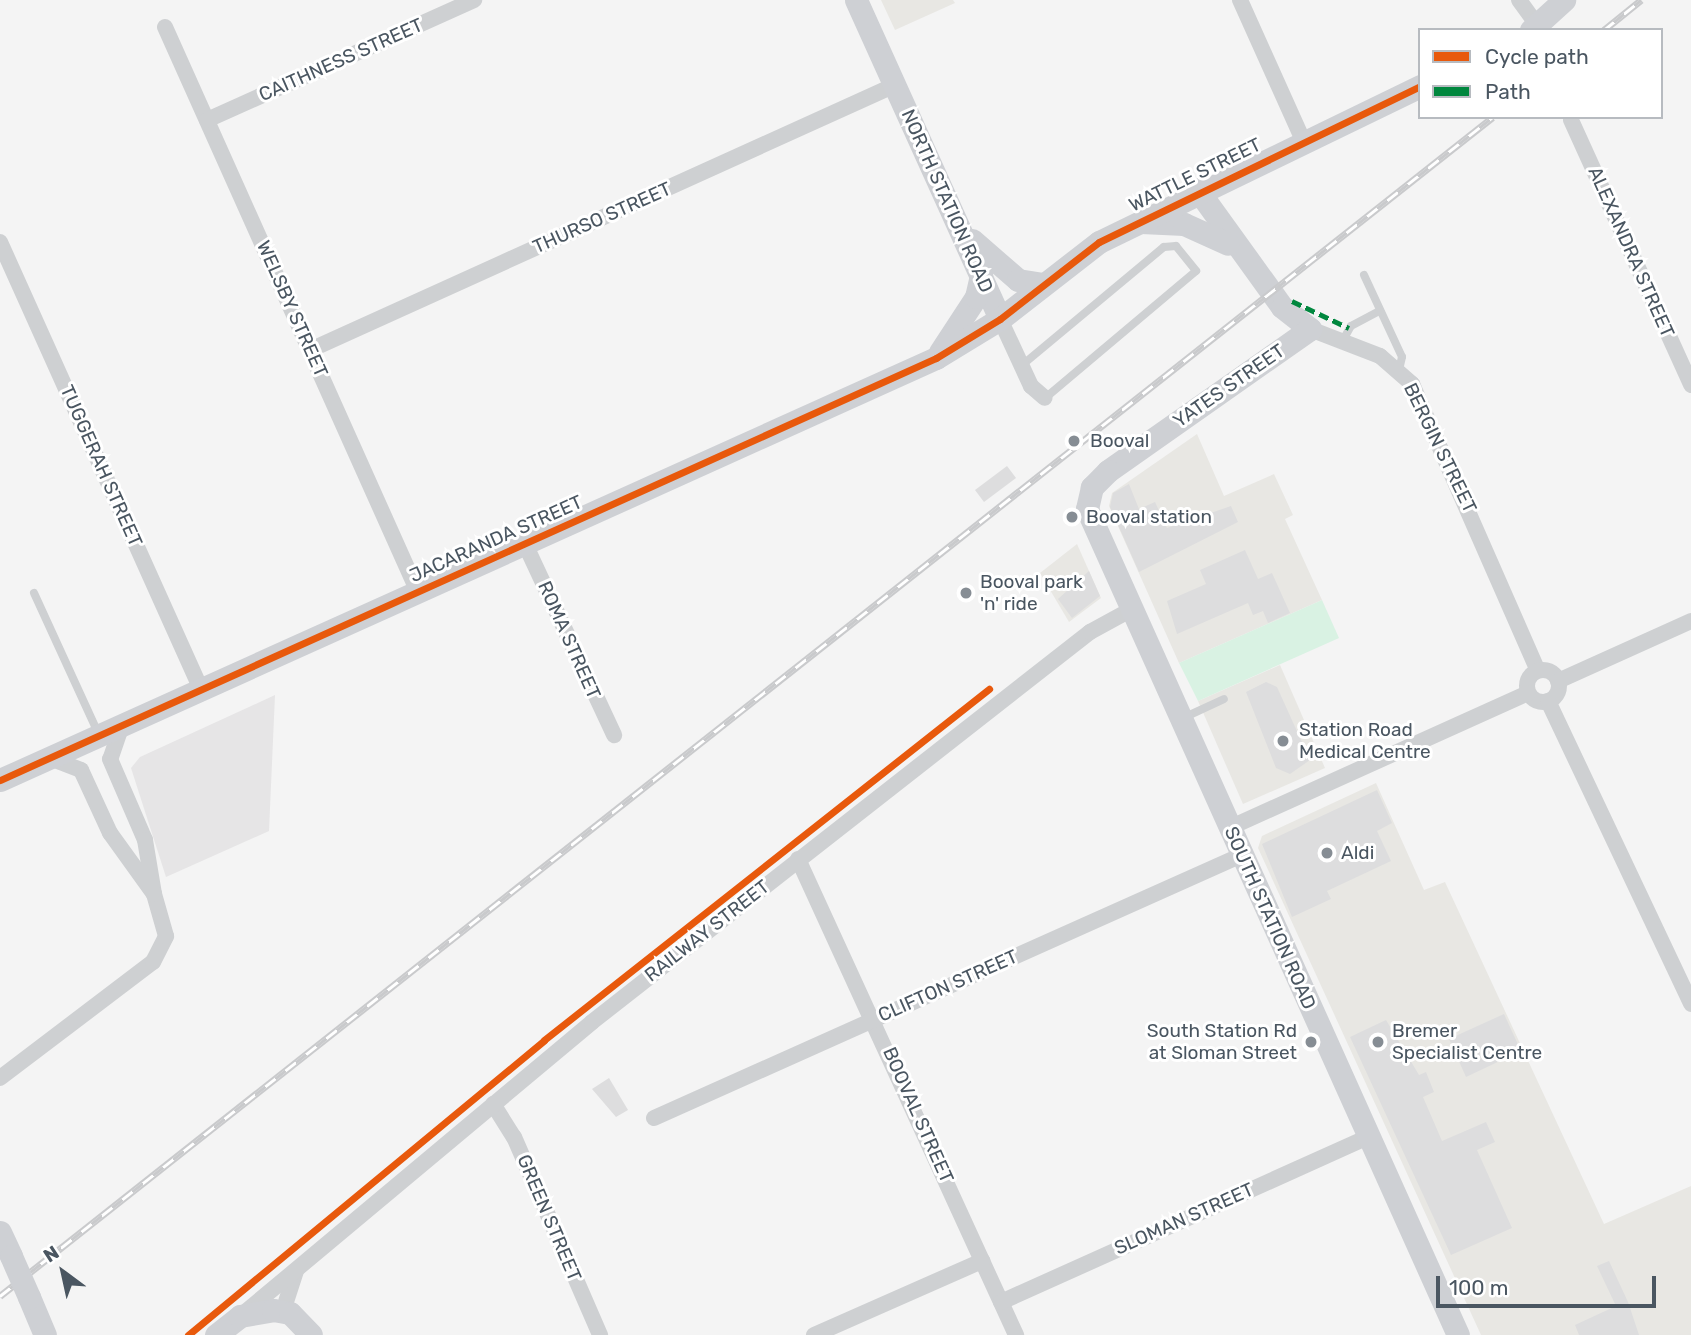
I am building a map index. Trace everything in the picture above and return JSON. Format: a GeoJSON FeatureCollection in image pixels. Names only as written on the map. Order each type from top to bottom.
{"type":"FeatureCollection","features":[{"type":"Feature","properties":{"kind":"street","name":"CAITHNESS STREET"},"geometry":{"type":"LineString","coordinates":[[207,120],[474,0]]}},
{"type":"Feature","properties":{"kind":"street","name":"NORTH STATION ROAD"},"geometry":{"type":"LineString","coordinates":[[856,0],[1021,366],[1045,398]]}},
{"type":"Feature","properties":{"kind":"street"},"geometry":{"type":"LineString","coordinates":[[1240,0],[1303,140]]}},
{"type":"Feature","properties":{"kind":"street"},"geometry":{"type":"LineString","coordinates":[[1519,0],[1534,27],[1564,0]]}},
{"type":"Feature","properties":{"kind":"street","name":"WELSBY STREET"},"geometry":{"type":"LineString","coordinates":[[165,27],[418,592]]}},
{"type":"Feature","properties":{"kind":"street","name":"THURSO STREET"},"geometry":{"type":"LineString","coordinates":[[310,350],[895,85]]}},
{"type":"Feature","properties":{"kind":"street","name":"WATTLE STREET"},"geometry":{"type":"LineString","coordinates":[[1000,319],[1042,284],[1132,223],[1197,189],[1418,87]]}},
{"type":"Feature","properties":{"kind":"street","name":"ALEXANDRA STREET"},"geometry":{"type":"LineString","coordinates":[[1571,120],[1691,385]]}},
{"type":"Feature","properties":{"kind":"street","name":"BERGIN STREET"},"geometry":{"type":"LineString","coordinates":[[1197,189],[1234,247],[1282,307],[1310,329],[1399,370],[1422,403],[1538,671]]}},
{"type":"Feature","properties":{"kind":"street"},"geometry":{"type":"LineString","coordinates":[[1132,223],[1184,223],[1234,247]]}},
{"type":"Feature","properties":{"kind":"street"},"geometry":{"type":"LineString","coordinates":[[960,228],[992,263],[1018,280],[1042,284]]}},
{"type":"Feature","properties":{"kind":"street","name":"TUGGERAH STREET"},"geometry":{"type":"LineString","coordinates":[[0,242],[201,690]]}},
{"type":"Feature","properties":{"kind":"street"},"geometry":{"type":"LineString","coordinates":[[936,358],[976,297],[981,275]]}},
{"type":"Feature","properties":{"kind":"street","name":"JACARANDA STREET"},"geometry":{"type":"LineString","coordinates":[[0,780],[936,358],[1000,319]]}},
{"type":"Feature","properties":{"kind":"street","name":"YATES STREET"},"geometry":{"type":"LineString","coordinates":[[1087,499],[1108,471],[1310,329]]}},
{"type":"Feature","properties":{"kind":"street","name":"SOUTH STATION ROAD"},"geometry":{"type":"LineString","coordinates":[[1087,499],[1132,609],[1229,828],[1458,1335]]}},
{"type":"Feature","properties":{"kind":"street","name":"ROMA STREET"},"geometry":{"type":"LineString","coordinates":[[525,544],[614,735]]}},
{"type":"Feature","properties":{"kind":"street","name":"RAILWAY STREET"},"geometry":{"type":"LineString","coordinates":[[216,1335],[493,1104],[798,859],[1090,632],[1132,609]]}},
{"type":"Feature","properties":{"kind":"street"},"geometry":{"type":"LineString","coordinates":[[1548,701],[1558,681],[1691,621]]}},
{"type":"Feature","properties":{"kind":"street"},"geometry":{"type":"LineString","coordinates":[[1528,693],[1528,679],[1538,671],[1558,681]]}},
{"type":"Feature","properties":{"kind":"street"},"geometry":{"type":"LineString","coordinates":[[1229,828],[1528,693],[1548,701],[1691,1004]]}},
{"type":"Feature","properties":{"kind":"street"},"geometry":{"type":"LineString","coordinates":[[0,1078],[157,958],[166,929],[154,894],[145,840],[110,759],[122,725]]}},
{"type":"Feature","properties":{"kind":"street"},"geometry":{"type":"LineString","coordinates":[[48,758],[81,770],[110,833],[154,894]]}},
{"type":"Feature","properties":{"kind":"street","name":"CLIFTON STREET"},"geometry":{"type":"LineString","coordinates":[[654,1118],[1241,855]]}},
{"type":"Feature","properties":{"kind":"street","name":"BOOVAL STREET"},"geometry":{"type":"LineString","coordinates":[[798,859],[875,1019],[1016,1335]]}},
{"type":"Feature","properties":{"kind":"street","name":"GREEN STREET"},"geometry":{"type":"LineString","coordinates":[[493,1104],[514,1137],[600,1335]]}},
{"type":"Feature","properties":{"kind":"street","name":"SLOMAN STREET"},"geometry":{"type":"LineString","coordinates":[[1001,1302],[1368,1137]]}},
{"type":"Feature","properties":{"kind":"street"},"geometry":{"type":"LineString","coordinates":[[0,1231],[45,1335]]}},
{"type":"Feature","properties":{"kind":"street"},"geometry":{"type":"LineString","coordinates":[[814,1335],[982,1261]]}},
{"type":"Feature","properties":{"kind":"street"},"geometry":{"type":"LineString","coordinates":[[283,1311],[296,1271]]}},
{"type":"Feature","properties":{"kind":"street"},"geometry":{"type":"LineString","coordinates":[[240,1316],[283,1311],[311,1335]]}},
{"type":"Feature","properties":{"kind":"lane"},"geometry":{"type":"LineString","coordinates":[[1021,366],[1164,247],[1176,246],[1196,271],[1045,398]]}},
{"type":"Feature","properties":{"kind":"lane"},"geometry":{"type":"LineString","coordinates":[[1364,275],[1402,357],[1399,370]]}},
{"type":"Feature","properties":{"kind":"lane"},"geometry":{"type":"LineString","coordinates":[[1342,342],[1351,326],[1379,310]]}},
{"type":"Feature","properties":{"kind":"lane"},"geometry":{"type":"LineString","coordinates":[[34,593],[99,735]]}},
{"type":"Feature","properties":{"kind":"lane"},"geometry":{"type":"LineString","coordinates":[[1181,719],[1224,699]]}},
{"type":"Feature","properties":{"kind":"shaded area"},"geometry":{"type":"Polygon","coordinates":[[[881,0],[953,0],[955,3],[895,30],[881,0]]]}},
{"type":"Feature","properties":{"kind":"shaded area"},"geometry":{"type":"Polygon","coordinates":[[[1197,434],[1224,496],[1274,474],[1293,515],[1285,519],[1322,600],[1179,663],[1109,506],[1112,493],[1197,434]]]}},
{"type":"Feature","properties":{"kind":"shaded area"},"geometry":{"type":"Polygon","coordinates":[[[1077,544],[1101,598],[1069,622],[1040,573],[1077,544]]]}},
{"type":"Feature","properties":{"kind":"shaded area"},"geometry":{"type":"Polygon","coordinates":[[[1280,665],[1325,768],[1243,804],[1198,701],[1280,665]]]}},
{"type":"Feature","properties":{"kind":"shaded area"},"geometry":{"type":"Polygon","coordinates":[[[275,695],[269,831],[166,877],[131,768],[140,757],[275,695]]]}},
{"type":"Feature","properties":{"kind":"shaded area"},"geometry":{"type":"Polygon","coordinates":[[[1376,783],[1424,890],[1445,882],[1604,1224],[1691,1186],[1691,1335],[1481,1335],[1258,848],[1262,836],[1376,783]]]}},
{"type":"Feature","properties":{"kind":"green space"},"geometry":{"type":"Polygon","coordinates":[[[1322,600],[1339,638],[1198,701],[1179,663],[1322,600]]]}},
{"type":"Feature","properties":{"kind":"building"},"geometry":{"type":"Polygon","coordinates":[[[1007,466],[1016,478],[984,502],[975,490],[1007,466]]]}},
{"type":"Feature","properties":{"kind":"building"},"geometry":{"type":"Polygon","coordinates":[[[1129,484],[1139,509],[1155,502],[1167,528],[1231,506],[1238,522],[1139,572],[1110,507],[1113,493],[1129,484]]]}},
{"type":"Feature","properties":{"kind":"building"},"geometry":{"type":"Polygon","coordinates":[[[1245,550],[1258,579],[1272,573],[1290,613],[1268,623],[1263,611],[1253,615],[1248,603],[1177,634],[1167,601],[1206,584],[1200,570],[1245,550]]]}},
{"type":"Feature","properties":{"kind":"building"},"geometry":{"type":"Polygon","coordinates":[[[1089,571],[1100,596],[1072,618],[1058,599],[1089,571]]]}},
{"type":"Feature","properties":{"kind":"building","name":"Station Road Medical Centre"},"geometry":{"type":"Polygon","coordinates":[[[1266,682],[1277,687],[1310,760],[1290,774],[1276,768],[1246,692],[1266,682]]]}},
{"type":"Feature","properties":{"kind":"building","name":"Aldi"},"geometry":{"type":"Polygon","coordinates":[[[1377,790],[1392,823],[1377,831],[1391,861],[1327,891],[1331,899],[1292,917],[1262,844],[1377,790]]]}},
{"type":"Feature","properties":{"kind":"building"},"geometry":{"type":"Polygon","coordinates":[[[1504,1014],[1521,1051],[1466,1077],[1449,1039],[1504,1014]]]}},
{"type":"Feature","properties":{"kind":"building"},"geometry":{"type":"Polygon","coordinates":[[[1386,1020],[1419,1075],[1426,1072],[1434,1092],[1423,1097],[1442,1141],[1486,1122],[1495,1142],[1477,1150],[1512,1228],[1451,1255],[1350,1037],[1386,1020]]]}},
{"type":"Feature","properties":{"kind":"building"},"geometry":{"type":"Polygon","coordinates":[[[609,1078],[628,1110],[616,1117],[592,1089],[609,1078]]]}},
{"type":"Feature","properties":{"kind":"building"},"geometry":{"type":"Polygon","coordinates":[[[1609,1261],[1628,1302],[1639,1335],[1579,1335],[1575,1325],[1616,1306],[1597,1266],[1609,1261]]]}},
{"type":"Feature","properties":{"kind":"railway"},"geometry":{"type":"LineString","coordinates":[[1606,28],[1641,0]]}},
{"type":"Feature","properties":{"kind":"railway"},"geometry":{"type":"LineString","coordinates":[[0,1296],[1490,119]]}},
{"type":"Feature","properties":{"kind":"marked path"},"geometry":{"type":"LineString","coordinates":[[1292,301],[1349,328]]}},
{"type":"Feature","properties":{"kind":"cycle path"},"geometry":{"type":"LineString","coordinates":[[0,780],[936,358],[1000,319],[1099,242],[1418,87]]}},
{"type":"Feature","properties":{"kind":"cycle path"},"geometry":{"type":"LineString","coordinates":[[188,1335],[544,1040],[989,689]]}},
{"type":"Feature","properties":{"kind":"place","name":"Booval"},"geometry":{"type":"Point","coordinates":[1074,441]}},
{"type":"Feature","properties":{"kind":"place","name":"Booval station"},"geometry":{"type":"Point","coordinates":[1072,517]}},
{"type":"Feature","properties":{"kind":"place","name":"Booval park 'n' ride"},"geometry":{"type":"Point","coordinates":[966,593]}},
{"type":"Feature","properties":{"kind":"place","name":"Station Road Medical Centre"},"geometry":{"type":"Point","coordinates":[1283,741]}},
{"type":"Feature","properties":{"kind":"place","name":"Aldi"},"geometry":{"type":"Point","coordinates":[1327,853]}},
{"type":"Feature","properties":{"kind":"place","name":"South Station Rd at Sloman Street"},"geometry":{"type":"Point","coordinates":[1311,1042]}},
{"type":"Feature","properties":{"kind":"place","name":"Bremer Specialist Centre"},"geometry":{"type":"Point","coordinates":[1378,1042]}}]}
